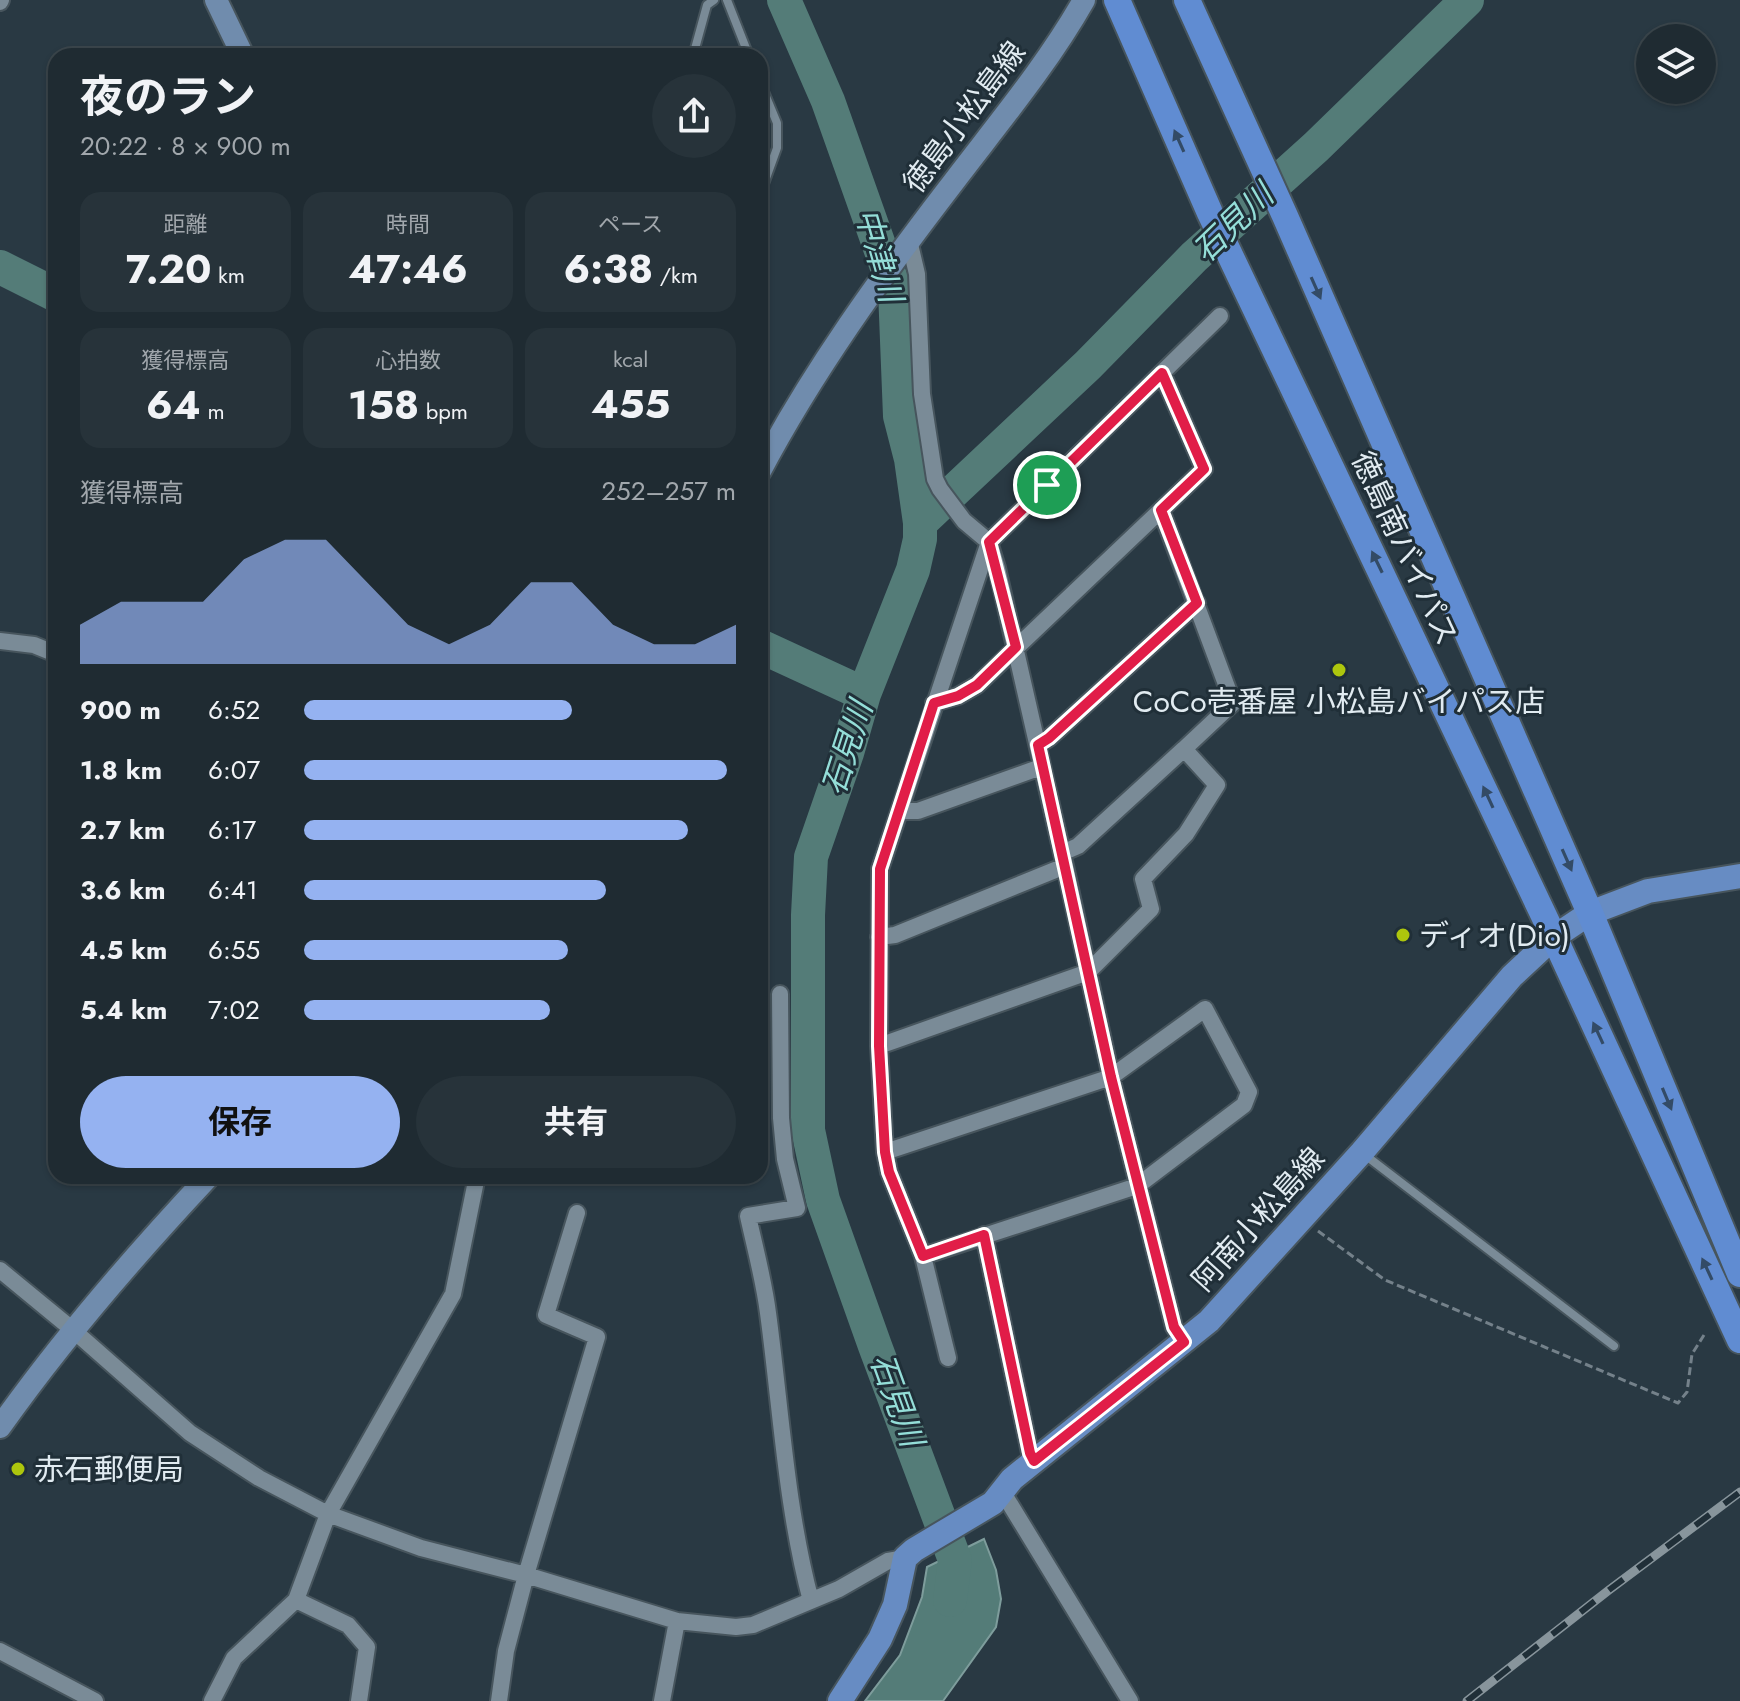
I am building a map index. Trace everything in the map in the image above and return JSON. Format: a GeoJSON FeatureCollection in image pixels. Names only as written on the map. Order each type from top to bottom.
{"type":"FeatureCollection","features":[{"type":"Feature","properties":{"kind":"highway","name":"徳島南バイパス"},"geometry":{"type":"LineString","coordinates":[[1117,0],[1210,213],[1554,937],[1740,1340]]}},
{"type":"Feature","properties":{"kind":"highway","name":"徳島南バイパス"},"geometry":{"type":"LineString","coordinates":[[1187,0],[1285,216],[1590,913],[1740,1274]]}},
{"type":"Feature","properties":{"kind":"main road"},"geometry":{"type":"LineString","coordinates":[[216,0],[239,48]]}},
{"type":"Feature","properties":{"kind":"main road","name":"徳島小松島線"},"geometry":{"type":"LineString","coordinates":[[768,444],[909,240],[1031,79],[1084,0]]}},
{"type":"Feature","properties":{"kind":"main road","name":"阿南小松島線"},"geometry":{"type":"LineString","coordinates":[[909,1554],[993,1503],[1012,1479],[1209,1321],[1362,1152],[1512,976],[1554,937],[1590,913],[1648,891],[1740,876]]}},
{"type":"Feature","properties":{"kind":"main road"},"geometry":{"type":"LineString","coordinates":[[0,1427],[73,1330],[142,1247],[201,1184]]}},
{"type":"Feature","properties":{"kind":"main road"},"geometry":{"type":"LineString","coordinates":[[840,1701],[880,1639],[895,1605],[909,1554]]}},
{"type":"Feature","properties":{"kind":"street"},"geometry":{"type":"LineString","coordinates":[[909,240],[917,274],[922,394],[935,479],[964,521],[989,542],[1016,647],[1137,1186],[1174,1327],[1184,1342]]}},
{"type":"Feature","properties":{"kind":"street"},"geometry":{"type":"LineString","coordinates":[[948,1358],[923,1256],[889,1172],[885,1152],[879,1046],[880,869],[989,542],[1220,316]]}},
{"type":"Feature","properties":{"kind":"street"},"geometry":{"type":"LineString","coordinates":[[934,703],[958,696],[977,685],[1204,469],[1162,373]]}},
{"type":"Feature","properties":{"kind":"street"},"geometry":{"type":"LineString","coordinates":[[879,937],[895,935],[1064,860],[1233,703],[1161,510]]}},
{"type":"Feature","properties":{"kind":"street"},"geometry":{"type":"LineString","coordinates":[[1038,745],[1197,603]]}},
{"type":"Feature","properties":{"kind":"street"},"geometry":{"type":"LineString","coordinates":[[0,641],[34,645],[48,651]]}},
{"type":"Feature","properties":{"kind":"street"},"geometry":{"type":"LineString","coordinates":[[879,1046],[1088,972],[1151,909],[1143,879],[1186,834],[1217,785],[1184,749]]}},
{"type":"Feature","properties":{"kind":"street"},"geometry":{"type":"LineString","coordinates":[[900,811],[918,811],[1041,767]]}},
{"type":"Feature","properties":{"kind":"street"},"geometry":{"type":"LineString","coordinates":[[780,994],[781,1118],[785,1159],[797,1208],[748,1216],[768,1310],[783,1448],[801,1565],[811,1601]]}},
{"type":"Feature","properties":{"kind":"street"},"geometry":{"type":"LineString","coordinates":[[885,1152],[1111,1077],[1205,1009],[1249,1092],[1244,1105],[1137,1186],[923,1256]]}},
{"type":"Feature","properties":{"kind":"street"},"geometry":{"type":"LineString","coordinates":[[212,1701],[234,1658],[296,1600],[328,1514],[453,1294],[475,1184]]}},
{"type":"Feature","properties":{"kind":"street"},"geometry":{"type":"LineString","coordinates":[[499,1701],[506,1651],[526,1575],[597,1337],[546,1315],[577,1213]]}},
{"type":"Feature","properties":{"kind":"street"},"geometry":{"type":"LineString","coordinates":[[984,1235],[1034,1461]]}},
{"type":"Feature","properties":{"kind":"street"},"geometry":{"type":"LineString","coordinates":[[0,1270],[190,1433],[259,1478],[328,1514],[421,1548],[526,1575],[677,1621],[736,1627],[753,1625],[811,1601],[888,1561],[909,1554]]}},
{"type":"Feature","properties":{"kind":"street"},"geometry":{"type":"LineString","coordinates":[[1002,1491],[1130,1701]]}},
{"type":"Feature","properties":{"kind":"street"},"geometry":{"type":"LineString","coordinates":[[296,1600],[348,1625],[367,1647],[359,1701]]}},
{"type":"Feature","properties":{"kind":"street"},"geometry":{"type":"LineString","coordinates":[[662,1701],[677,1621]]}},
{"type":"Feature","properties":{"kind":"street"},"geometry":{"type":"LineString","coordinates":[[0,1651],[95,1701]]}},
{"type":"Feature","properties":{"kind":"lane"},"geometry":{"type":"LineString","coordinates":[[695,48],[707,5],[714,0]]}},
{"type":"Feature","properties":{"kind":"lane"},"geometry":{"type":"LineString","coordinates":[[727,0],[746,48]]}},
{"type":"Feature","properties":{"kind":"lane"},"geometry":{"type":"LineString","coordinates":[[768,101],[777,123],[777,148],[768,173]]}},
{"type":"Feature","properties":{"kind":"lane"},"geometry":{"type":"LineString","coordinates":[[1362,1152],[1614,1346]]}},
{"type":"Feature","properties":{"kind":"path"},"geometry":{"type":"LineString","coordinates":[[1302,1219],[1385,1280],[1678,1403],[1687,1392],[1692,1354],[1704,1335]]}},
{"type":"Feature","properties":{"kind":"shaded area"},"geometry":{"type":"Polygon","coordinates":[[[984,1539],[996,1570],[1001,1599],[996,1627],[943,1701],[865,1701],[900,1655],[922,1597],[927,1567],[984,1539]]]}},
{"type":"Feature","properties":{"kind":"waterway","name":"石見川"},"geometry":{"type":"LineString","coordinates":[[784,0],[828,101],[895,290],[900,416],[911,459],[920,523],[913,570],[864,694],[811,857],[808,1130],[823,1200],[955,1560],[950,1600]]}},
{"type":"Feature","properties":{"kind":"waterway","name":"石見川"},"geometry":{"type":"LineString","coordinates":[[920,523],[1088,365],[1194,257],[1316,147],[1467,0]]}},
{"type":"Feature","properties":{"kind":"waterway"},"geometry":{"type":"LineString","coordinates":[[0,267],[48,291]]}},
{"type":"Feature","properties":{"kind":"waterway"},"geometry":{"type":"LineString","coordinates":[[768,650],[864,694]]}},
{"type":"Feature","properties":{"kind":"railway"},"geometry":{"type":"LineString","coordinates":[[1467,1701],[1740,1492]]}},
{"type":"Feature","properties":{"kind":"place","name":"CoCo壱番屋 小松島バイパス店"},"geometry":{"type":"Point","coordinates":[1339,670]}},
{"type":"Feature","properties":{"kind":"place","name":"ディオ(Dio)"},"geometry":{"type":"Point","coordinates":[1403,935]}},
{"type":"Feature","properties":{"kind":"place","name":"赤石郵便局"},"geometry":{"type":"Point","coordinates":[18,1469]}},
{"type":"Feature","properties":{"kind":"route"},"geometry":{"type":"LineString","coordinates":[[1162,373],[1204,469],[1161,510],[1197,603],[1038,745],[1137,1186],[1174,1327],[1184,1342],[1034,1461],[984,1235],[923,1256],[889,1172],[885,1152],[879,1046],[880,869],[934,703],[958,696],[977,685],[1016,647],[989,542],[1047,485],[1162,373]]}},
{"type":"Feature","properties":{"kind":"water label","name":"中津川"},"geometry":{"type":"Point","coordinates":[879,255]}}]}
